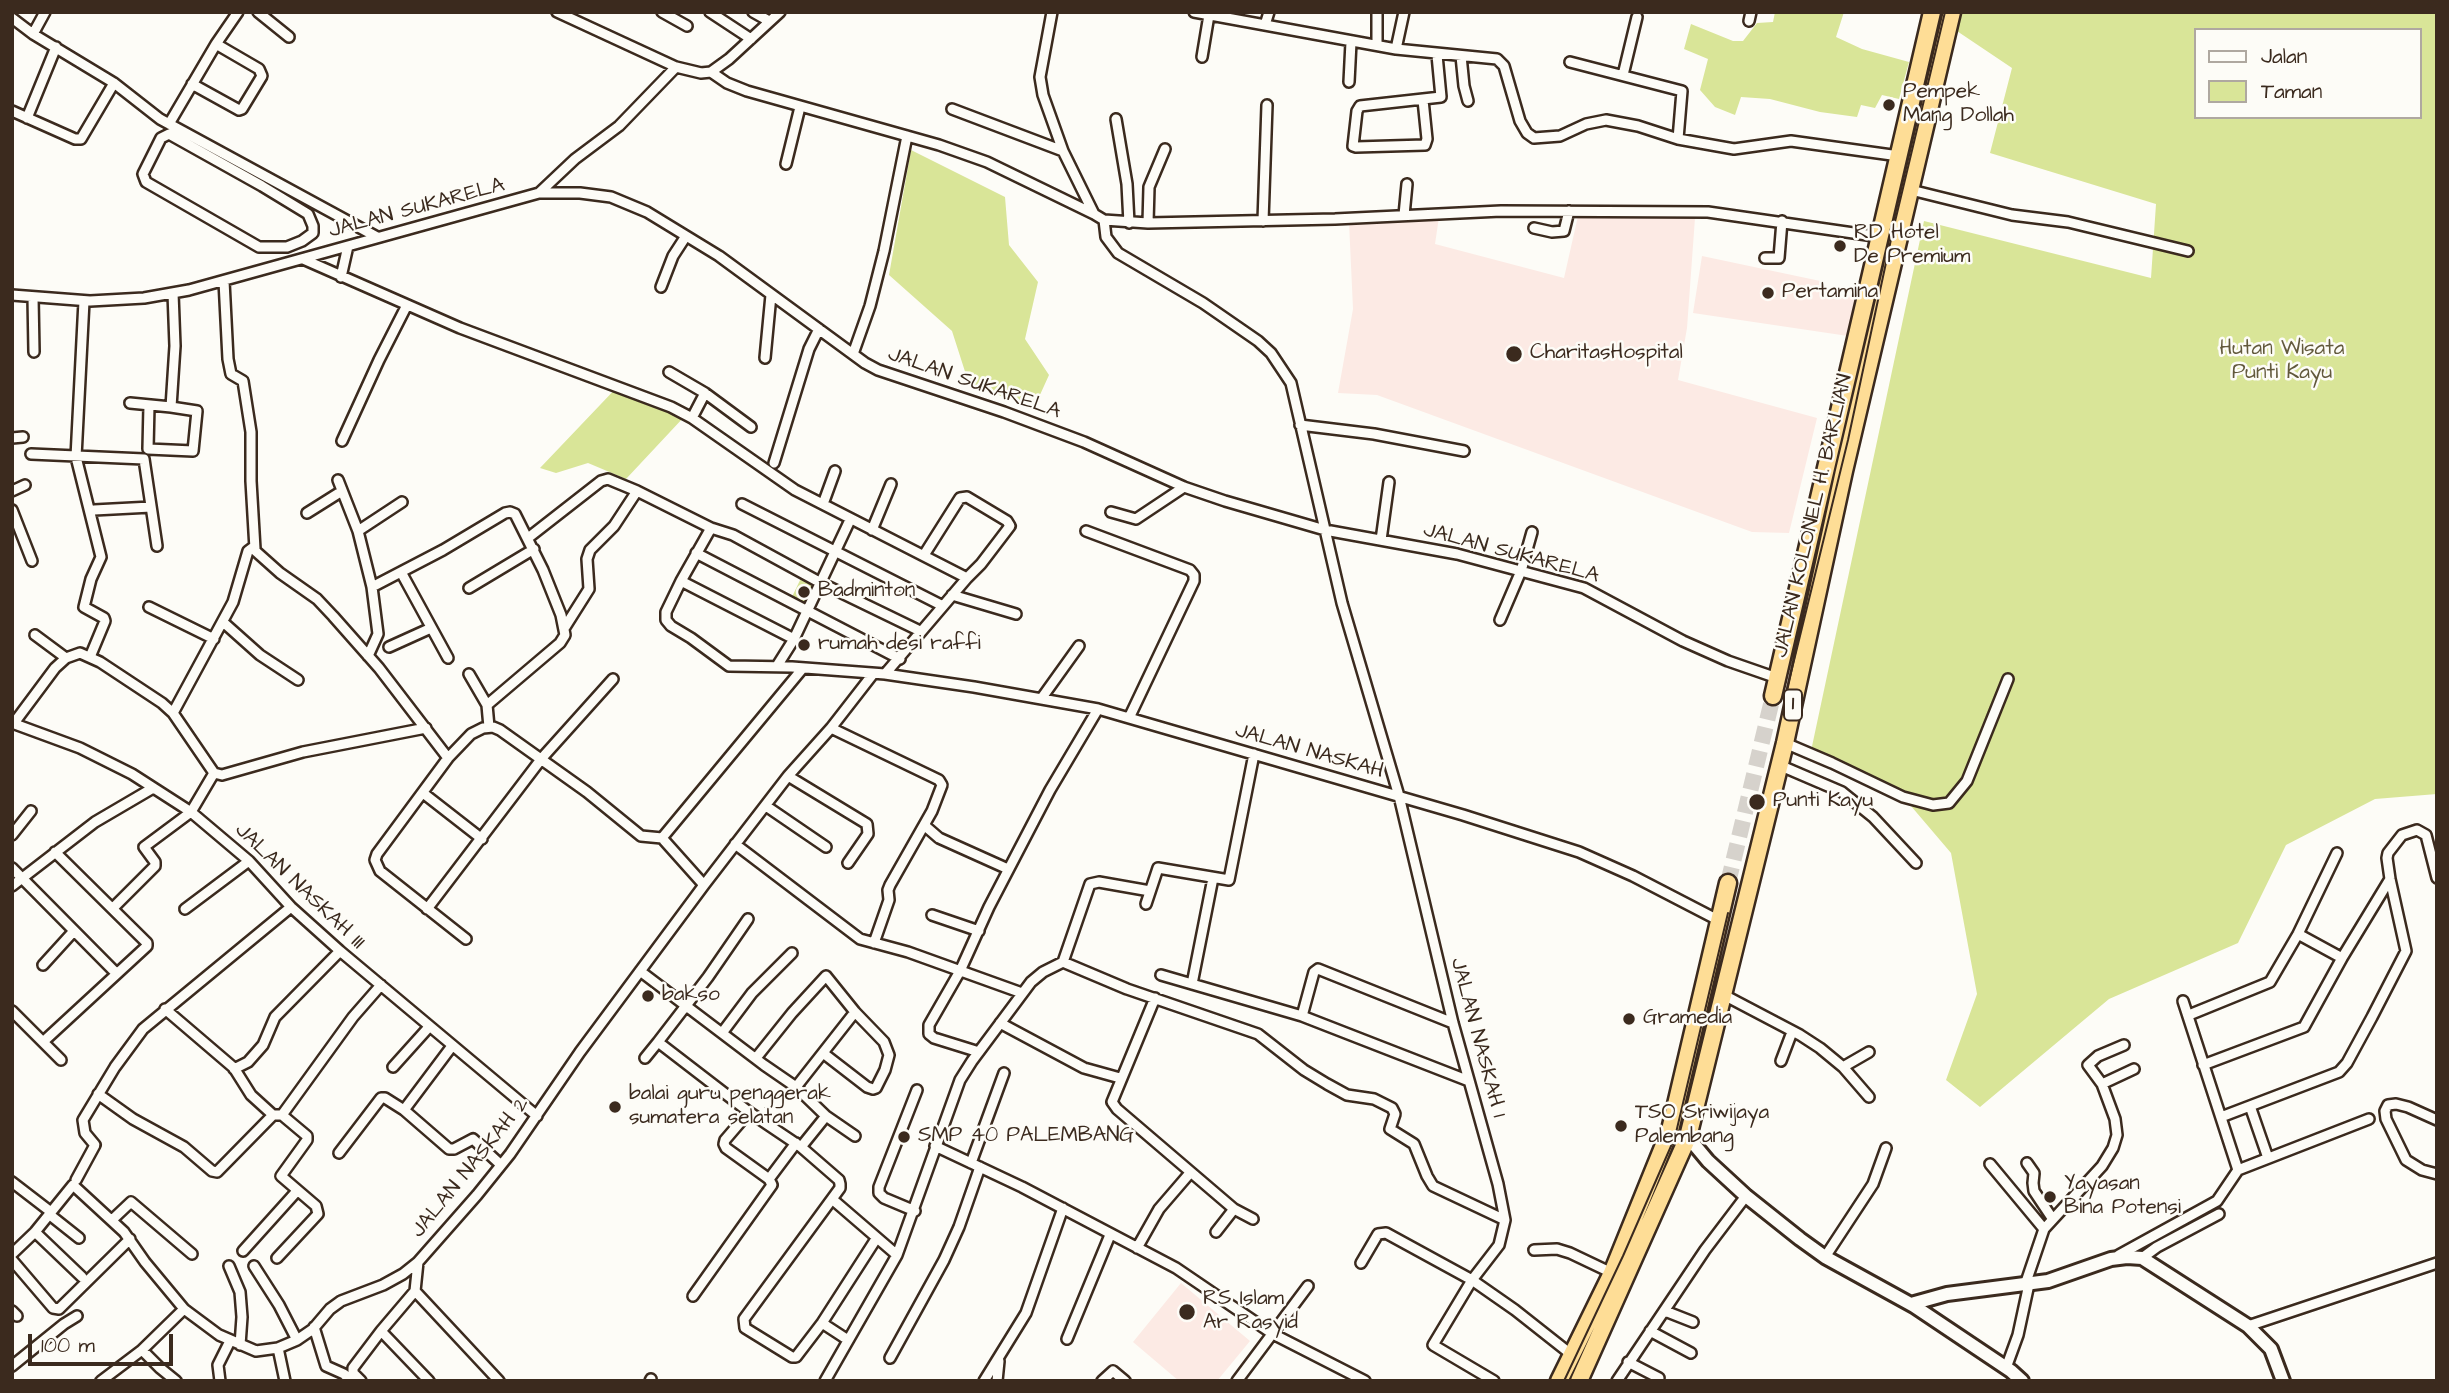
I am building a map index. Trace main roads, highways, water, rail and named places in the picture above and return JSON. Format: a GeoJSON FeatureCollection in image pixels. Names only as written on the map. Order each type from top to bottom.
{"type":"FeatureCollection","features":[{"type":"Feature","properties":{"kind":"highway","name":"JALAN KOLONEL H. BARLIAN"},"geometry":{"type":"LineString","coordinates":[[1773,696],[1932,12]]}},
{"type":"Feature","properties":{"kind":"highway","name":"JALAN KOLONEL H. BARLIAN"},"geometry":{"type":"LineString","coordinates":[[1579,1381],[1688,1137],[1785,743],[1844,471],[1952,12]]}},
{"type":"Feature","properties":{"kind":"highway"},"geometry":{"type":"LineString","coordinates":[[1559,1381],[1612,1273],[1670,1129],[1728,883]]}},
{"type":"Feature","properties":{"kind":"tunnel"},"geometry":{"type":"LineString","coordinates":[[1728,883],[1773,696]]}},
{"type":"Feature","properties":{"kind":"tram line"},"geometry":{"type":"LineString","coordinates":[[1786,693],[1848,440],[1893,230],[1945,12]]}},
{"type":"Feature","properties":{"kind":"tram line"},"geometry":{"type":"LineString","coordinates":[[1564,1381],[1675,1137],[1728,913]]}},
{"type":"Feature","properties":{"kind":"place","name":"Pempek Mang Dollah"},"geometry":{"type":"Point","coordinates":[1889,105]}},
{"type":"Feature","properties":{"kind":"place","name":"RD Hotel De Premium"},"geometry":{"type":"Point","coordinates":[1840,246]}},
{"type":"Feature","properties":{"kind":"place","name":"Pertamina"},"geometry":{"type":"Point","coordinates":[1768,293]}},
{"type":"Feature","properties":{"kind":"place","name":"CharitasHospital"},"geometry":{"type":"Point","coordinates":[1514,354]}},
{"type":"Feature","properties":{"kind":"place","name":"Badminton"},"geometry":{"type":"Point","coordinates":[804,592]}},
{"type":"Feature","properties":{"kind":"place","name":"rumah desi raffi"},"geometry":{"type":"Point","coordinates":[804,645]}},
{"type":"Feature","properties":{"kind":"place","name":"Punti Kayu"},"geometry":{"type":"Point","coordinates":[1757,802]}},
{"type":"Feature","properties":{"kind":"place","name":"bakso"},"geometry":{"type":"Point","coordinates":[648,996]}},
{"type":"Feature","properties":{"kind":"place","name":"Gramedia"},"geometry":{"type":"Point","coordinates":[1629,1019]}},
{"type":"Feature","properties":{"kind":"place","name":"balai guru penggerak sumatera selatan"},"geometry":{"type":"Point","coordinates":[615,1107]}},
{"type":"Feature","properties":{"kind":"place","name":"TSO Sriwijaya Palembang"},"geometry":{"type":"Point","coordinates":[1621,1126]}},
{"type":"Feature","properties":{"kind":"place","name":"SMP 40 PALEMBANG"},"geometry":{"type":"Point","coordinates":[904,1137]}},
{"type":"Feature","properties":{"kind":"place","name":"Yayasan Bina Potensi"},"geometry":{"type":"Point","coordinates":[2050,1197]}},
{"type":"Feature","properties":{"kind":"place","name":"RS Islam Ar Rasyid"},"geometry":{"type":"Point","coordinates":[1187,1312]}},
{"type":"Feature","properties":{"kind":"park label","name":"Hutan Wisata Punti Kayu"},"geometry":{"type":"Point","coordinates":[2282,362]}}]}
